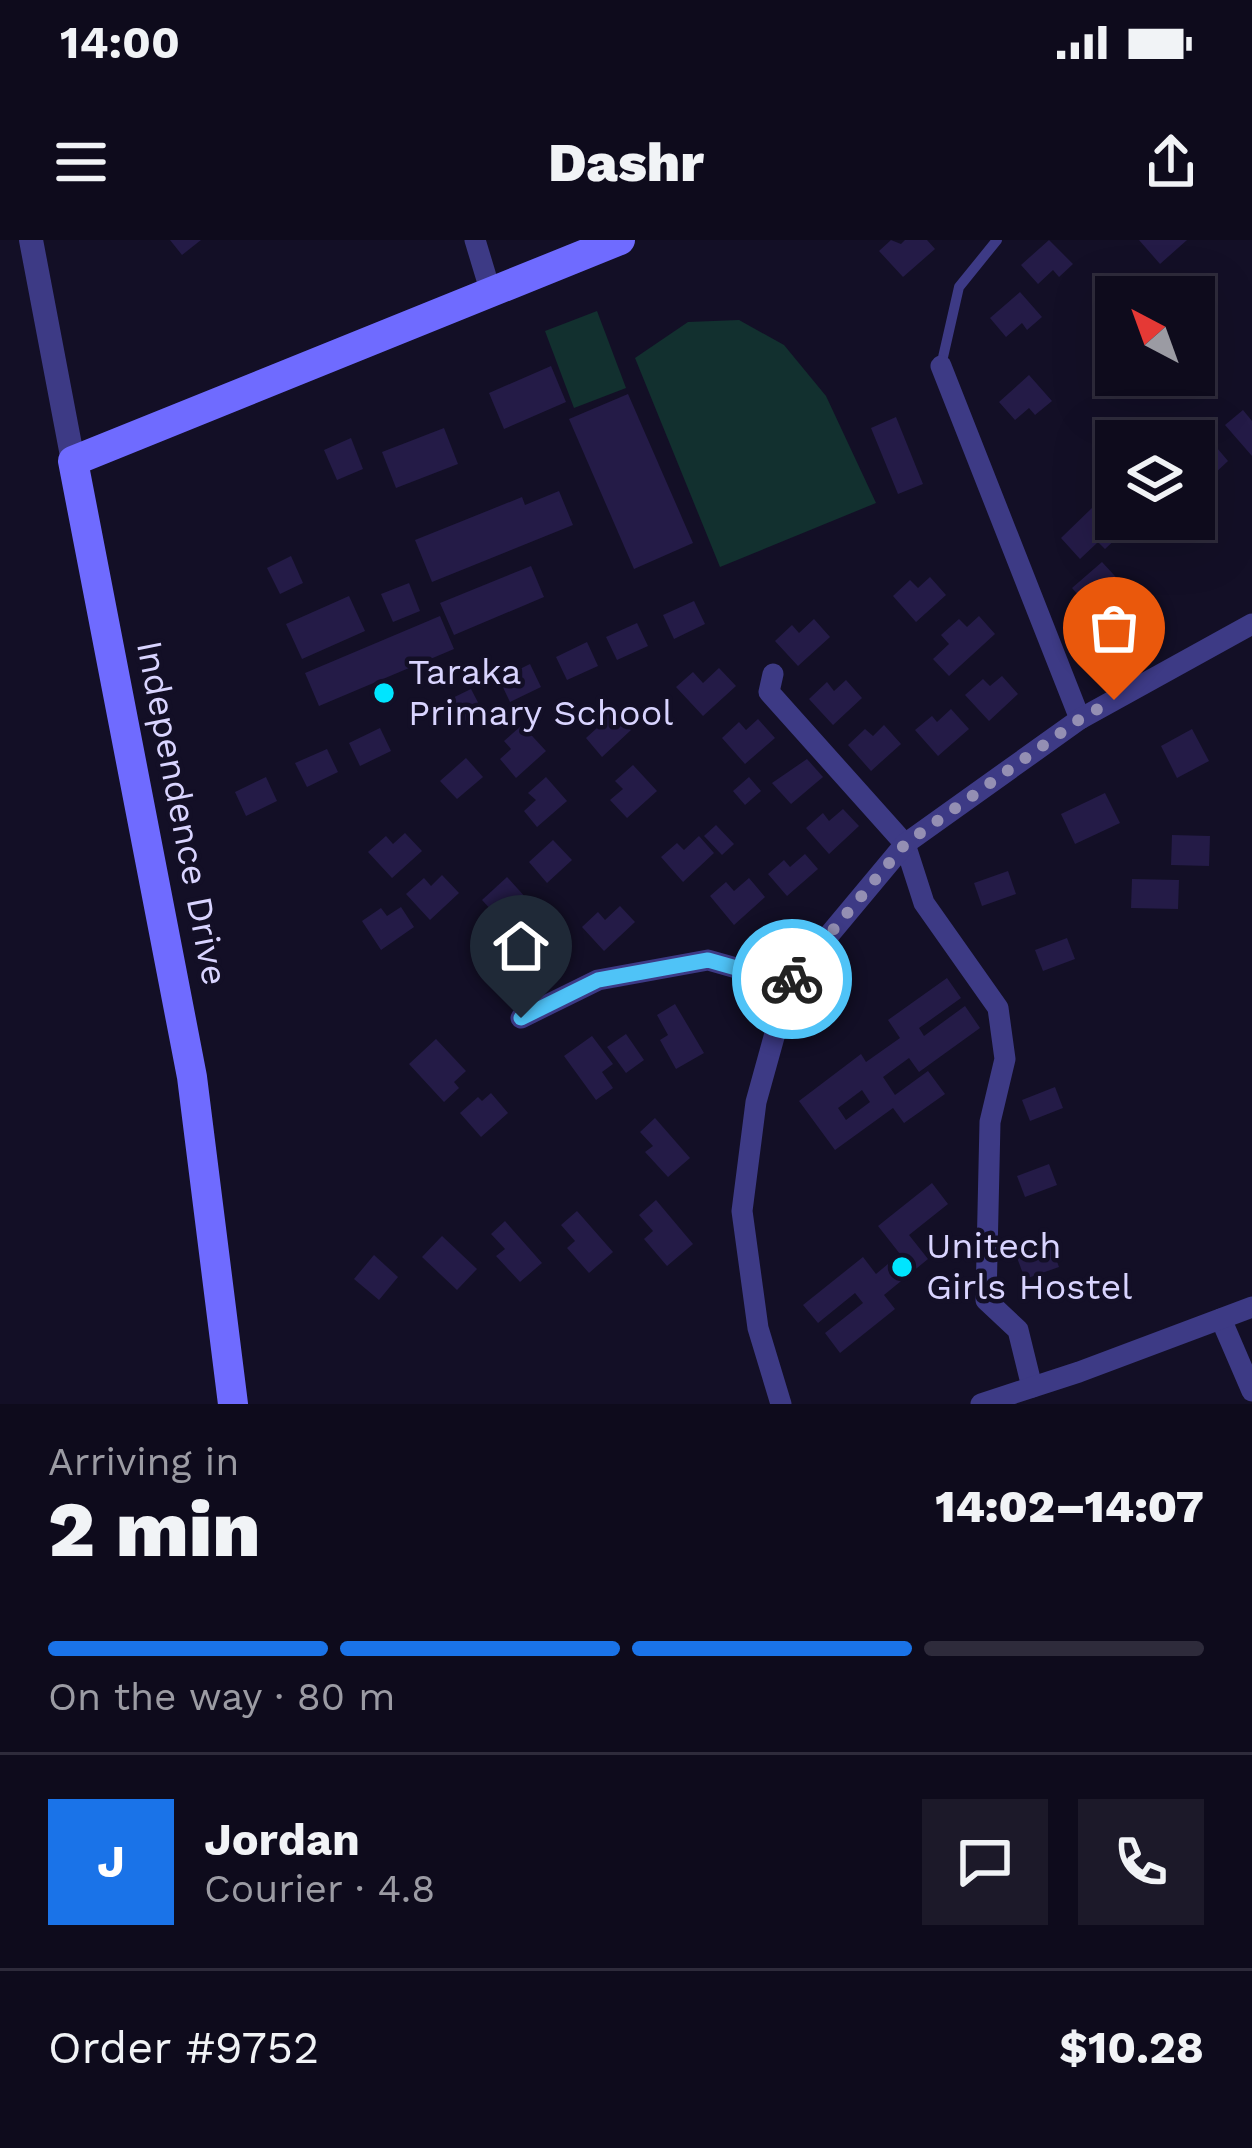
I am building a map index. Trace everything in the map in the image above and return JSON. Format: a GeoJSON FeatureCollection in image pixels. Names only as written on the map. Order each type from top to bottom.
{"type":"FeatureCollection","features":[{"type":"Feature","properties":{"kind":"main road"},"geometry":{"type":"LineString","coordinates":[[74,461],[620,240]]}},
{"type":"Feature","properties":{"kind":"main road","name":"Independence Drive"},"geometry":{"type":"LineString","coordinates":[[74,461],[193,1077],[233,1404]]}},
{"type":"Feature","properties":{"kind":"street","name":"Independence Drive"},"geometry":{"type":"LineString","coordinates":[[31,240],[74,461]]}},
{"type":"Feature","properties":{"kind":"street"},"geometry":{"type":"LineString","coordinates":[[475,240],[491,293]]}},
{"type":"Feature","properties":{"kind":"street"},"geometry":{"type":"LineString","coordinates":[[941,366],[1080,719]]}},
{"type":"Feature","properties":{"kind":"street"},"geometry":{"type":"LineString","coordinates":[[781,1404],[758,1328],[742,1210],[756,1102],[789,983],[905,844],[1080,719],[1252,623]]}},
{"type":"Feature","properties":{"kind":"street"},"geometry":{"type":"LineString","coordinates":[[773,674],[769,692],[905,844],[924,903],[998,1008],[1005,1059],[991,1122],[986,1300],[1018,1330],[1032,1388]]}},
{"type":"Feature","properties":{"kind":"street"},"geometry":{"type":"LineString","coordinates":[[521,1018],[598,980],[708,960],[789,983]]}},
{"type":"Feature","properties":{"kind":"street"},"geometry":{"type":"LineString","coordinates":[[982,1404],[1252,1307]]}},
{"type":"Feature","properties":{"kind":"street"},"geometry":{"type":"LineString","coordinates":[[1221,1319],[1252,1391]]}},
{"type":"Feature","properties":{"kind":"lane"},"geometry":{"type":"LineString","coordinates":[[941,366],[959,287],[998,240]]}},
{"type":"Feature","properties":{"kind":"green space"},"geometry":{"type":"Polygon","coordinates":[[[597,311],[626,388],[574,408],[545,331],[597,311]]]}},
{"type":"Feature","properties":{"kind":"green space"},"geometry":{"type":"Polygon","coordinates":[[[739,320],[784,345],[826,396],[876,503],[720,567],[635,358],[688,322],[739,320]]]}},
{"type":"Feature","properties":{"kind":"building"},"geometry":{"type":"Polygon","coordinates":[[[170,240],[201,240],[182,255],[170,240]]]}},
{"type":"Feature","properties":{"kind":"building"},"geometry":{"type":"Polygon","coordinates":[[[891,240],[901,244],[927,240],[935,249],[903,277],[879,251],[891,240]]]}},
{"type":"Feature","properties":{"kind":"building"},"geometry":{"type":"Polygon","coordinates":[[[1049,240],[1073,264],[1059,277],[1053,270],[1038,284],[1021,265],[1049,240]]]}},
{"type":"Feature","properties":{"kind":"building"},"geometry":{"type":"Polygon","coordinates":[[[1139,240],[1187,240],[1160,264],[1139,240]]]}},
{"type":"Feature","properties":{"kind":"building"},"geometry":{"type":"Polygon","coordinates":[[[1020,292],[1042,317],[1027,330],[1022,323],[1006,337],[990,318],[1020,292]]]}},
{"type":"Feature","properties":{"kind":"building"},"geometry":{"type":"Polygon","coordinates":[[[551,366],[566,402],[504,429],[489,393],[551,366]]]}},
{"type":"Feature","properties":{"kind":"building"},"geometry":{"type":"Polygon","coordinates":[[[1029,375],[1052,401],[1035,415],[1029,408],[1015,420],[999,402],[1029,375]]]}},
{"type":"Feature","properties":{"kind":"building"},"geometry":{"type":"Polygon","coordinates":[[[628,394],[693,543],[634,569],[569,419],[628,394]]]}},
{"type":"Feature","properties":{"kind":"building"},"geometry":{"type":"Polygon","coordinates":[[[1243,410],[1252,421],[1252,456],[1225,425],[1243,410]]]}},
{"type":"Feature","properties":{"kind":"building"},"geometry":{"type":"Polygon","coordinates":[[[896,417],[923,484],[898,494],[871,428],[896,417]]]}},
{"type":"Feature","properties":{"kind":"building"},"geometry":{"type":"Polygon","coordinates":[[[444,428],[458,464],[396,488],[382,452],[444,428]]]}},
{"type":"Feature","properties":{"kind":"building"},"geometry":{"type":"Polygon","coordinates":[[[351,438],[363,469],[337,480],[324,450],[351,438]]]}},
{"type":"Feature","properties":{"kind":"building"},"geometry":{"type":"Polygon","coordinates":[[[1215,446],[1228,461],[1215,473],[1215,446]]]}},
{"type":"Feature","properties":{"kind":"building"},"geometry":{"type":"Polygon","coordinates":[[[559,491],[573,525],[432,582],[415,540],[522,497],[525,505],[559,491]]]}},
{"type":"Feature","properties":{"kind":"building"},"geometry":{"type":"Polygon","coordinates":[[[1094,506],[1095,540],[1115,540],[1105,549],[1098,542],[1080,559],[1061,538],[1094,506]]]}},
{"type":"Feature","properties":{"kind":"building"},"geometry":{"type":"Polygon","coordinates":[[[291,556],[303,583],[280,594],[267,568],[291,556]]]}},
{"type":"Feature","properties":{"kind":"building"},"geometry":{"type":"Polygon","coordinates":[[[1102,562],[1125,587],[1108,602],[1102,594],[1088,606],[1072,588],[1102,562]]]}},
{"type":"Feature","properties":{"kind":"building"},"geometry":{"type":"Polygon","coordinates":[[[531,566],[544,597],[454,635],[440,603],[531,566]]]}},
{"type":"Feature","properties":{"kind":"building"},"geometry":{"type":"Polygon","coordinates":[[[930,577],[946,595],[916,622],[893,596],[910,580],[918,588],[930,577]]]}},
{"type":"Feature","properties":{"kind":"building"},"geometry":{"type":"Polygon","coordinates":[[[409,583],[420,611],[393,622],[381,594],[409,583]]]}},
{"type":"Feature","properties":{"kind":"building"},"geometry":{"type":"Polygon","coordinates":[[[349,596],[365,631],[302,659],[286,624],[349,596]]]}},
{"type":"Feature","properties":{"kind":"building"},"geometry":{"type":"Polygon","coordinates":[[[694,601],[705,624],[674,639],[663,615],[694,601]]]}},
{"type":"Feature","properties":{"kind":"building"},"geometry":{"type":"Polygon","coordinates":[[[440,616],[454,649],[319,706],[305,673],[440,616]]]}},
{"type":"Feature","properties":{"kind":"building"},"geometry":{"type":"Polygon","coordinates":[[[979,616],[995,634],[949,676],[933,659],[949,644],[941,635],[959,619],[967,627],[979,616]]]}},
{"type":"Feature","properties":{"kind":"building"},"geometry":{"type":"Polygon","coordinates":[[[814,619],[830,637],[798,666],[775,641],[792,625],[799,633],[814,619]]]}},
{"type":"Feature","properties":{"kind":"building"},"geometry":{"type":"Polygon","coordinates":[[[637,623],[648,646],[617,660],[606,637],[637,623]]]}},
{"type":"Feature","properties":{"kind":"building"},"geometry":{"type":"Polygon","coordinates":[[[587,642],[598,666],[567,680],[556,657],[587,642]]]}},
{"type":"Feature","properties":{"kind":"building"},"geometry":{"type":"Polygon","coordinates":[[[530,664],[541,687],[510,702],[499,679],[530,664]]]}},
{"type":"Feature","properties":{"kind":"building"},"geometry":{"type":"Polygon","coordinates":[[[719,668],[736,686],[703,716],[676,687],[693,672],[703,683],[719,668]]]}},
{"type":"Feature","properties":{"kind":"building"},"geometry":{"type":"Polygon","coordinates":[[[1002,676],[1018,694],[989,721],[965,695],[983,679],[990,686],[1002,676]]]}},
{"type":"Feature","properties":{"kind":"building"},"geometry":{"type":"Polygon","coordinates":[[[846,680],[862,698],[833,725],[809,699],[827,682],[834,691],[846,680]]]}},
{"type":"Feature","properties":{"kind":"building"},"geometry":{"type":"Polygon","coordinates":[[[471,689],[483,712],[452,727],[440,704],[471,689]]]}},
{"type":"Feature","properties":{"kind":"building"},"geometry":{"type":"Polygon","coordinates":[[[608,704],[631,730],[602,757],[586,738],[597,728],[591,720],[608,704]]]}},
{"type":"Feature","properties":{"kind":"building"},"geometry":{"type":"Polygon","coordinates":[[[951,709],[969,729],[938,756],[915,730],[932,716],[937,722],[951,709]]]}},
{"type":"Feature","properties":{"kind":"building"},"geometry":{"type":"Polygon","coordinates":[[[758,719],[775,738],[745,764],[722,738],[739,722],[746,730],[758,719]]]}},
{"type":"Feature","properties":{"kind":"building"},"geometry":{"type":"Polygon","coordinates":[[[522,725],[546,751],[516,778],[500,759],[511,749],[504,741],[522,725]]]}},
{"type":"Feature","properties":{"kind":"building"},"geometry":{"type":"Polygon","coordinates":[[[884,725],[901,744],[871,771],[848,745],[865,729],[873,736],[884,725]]]}},
{"type":"Feature","properties":{"kind":"building"},"geometry":{"type":"Polygon","coordinates":[[[380,728],[391,751],[360,766],[349,743],[380,728]]]}},
{"type":"Feature","properties":{"kind":"building"},"geometry":{"type":"Polygon","coordinates":[[[1192,729],[1209,761],[1177,778],[1161,746],[1192,729]]]}},
{"type":"Feature","properties":{"kind":"building"},"geometry":{"type":"Polygon","coordinates":[[[327,749],[338,772],[307,787],[295,763],[327,749]]]}},
{"type":"Feature","properties":{"kind":"building"},"geometry":{"type":"Polygon","coordinates":[[[466,758],[483,777],[457,799],[440,781],[466,758]]]}},
{"type":"Feature","properties":{"kind":"building"},"geometry":{"type":"Polygon","coordinates":[[[807,759],[823,777],[791,804],[772,783],[807,759]]]}},
{"type":"Feature","properties":{"kind":"building"},"geometry":{"type":"Polygon","coordinates":[[[633,765],[657,791],[627,818],[610,800],[623,789],[615,781],[633,765]]]}},
{"type":"Feature","properties":{"kind":"building"},"geometry":{"type":"Polygon","coordinates":[[[266,777],[277,801],[246,816],[235,792],[266,777]]]}},
{"type":"Feature","properties":{"kind":"building"},"geometry":{"type":"Polygon","coordinates":[[[546,777],[567,801],[537,827],[524,811],[536,800],[528,793],[546,777]]]}},
{"type":"Feature","properties":{"kind":"building"},"geometry":{"type":"Polygon","coordinates":[[[749,777],[761,791],[745,805],[733,791],[749,777]]]}},
{"type":"Feature","properties":{"kind":"building"},"geometry":{"type":"Polygon","coordinates":[[[1105,793],[1120,823],[1075,844],[1061,814],[1105,793]]]}},
{"type":"Feature","properties":{"kind":"building"},"geometry":{"type":"Polygon","coordinates":[[[843,809],[859,826],[829,854],[806,828],[823,813],[829,821],[843,809]]]}},
{"type":"Feature","properties":{"kind":"building"},"geometry":{"type":"Polygon","coordinates":[[[716,825],[734,844],[722,855],[704,836],[716,825]]]}},
{"type":"Feature","properties":{"kind":"building"},"geometry":{"type":"Polygon","coordinates":[[[405,833],[422,851],[392,878],[368,852],[386,836],[393,844],[405,833]]]}},
{"type":"Feature","properties":{"kind":"building"},"geometry":{"type":"Polygon","coordinates":[[[1172,835],[1210,836],[1209,866],[1171,865],[1172,835]]]}},
{"type":"Feature","properties":{"kind":"building"},"geometry":{"type":"Polygon","coordinates":[[[699,836],[714,853],[683,882],[661,857],[677,843],[684,850],[699,836]]]}},
{"type":"Feature","properties":{"kind":"building"},"geometry":{"type":"Polygon","coordinates":[[[553,840],[572,860],[547,883],[529,862],[553,840]]]}},
{"type":"Feature","properties":{"kind":"building"},"geometry":{"type":"Polygon","coordinates":[[[805,854],[818,869],[787,896],[768,874],[784,860],[790,867],[805,854]]]}},
{"type":"Feature","properties":{"kind":"building"},"geometry":{"type":"Polygon","coordinates":[[[1008,871],[1016,894],[982,906],[974,883],[1008,871]]]}},
{"type":"Feature","properties":{"kind":"building"},"geometry":{"type":"Polygon","coordinates":[[[442,875],[459,893],[430,920],[406,894],[424,878],[431,886],[442,875]]]}},
{"type":"Feature","properties":{"kind":"building"},"geometry":{"type":"Polygon","coordinates":[[[507,877],[527,899],[502,922],[482,900],[507,877]]]}},
{"type":"Feature","properties":{"kind":"building"},"geometry":{"type":"Polygon","coordinates":[[[749,878],[765,897],[734,925],[710,896],[726,882],[734,891],[749,878]]]}},
{"type":"Feature","properties":{"kind":"building"},"geometry":{"type":"Polygon","coordinates":[[[1132,879],[1179,880],[1178,909],[1131,908],[1132,879]]]}},
{"type":"Feature","properties":{"kind":"building"},"geometry":{"type":"Polygon","coordinates":[[[620,906],[635,922],[604,951],[582,927],[598,912],[605,920],[620,906]]]}},
{"type":"Feature","properties":{"kind":"building"},"geometry":{"type":"Polygon","coordinates":[[[401,907],[414,927],[381,950],[362,921],[381,908],[387,916],[401,907]]]}},
{"type":"Feature","properties":{"kind":"building"},"geometry":{"type":"Polygon","coordinates":[[[1067,938],[1075,959],[1043,971],[1035,950],[1067,938]]]}},
{"type":"Feature","properties":{"kind":"building"},"geometry":{"type":"Polygon","coordinates":[[[947,978],[961,998],[919,1028],[924,1036],[965,1006],[980,1028],[919,1072],[909,1058],[883,1077],[895,1095],[928,1071],[945,1094],[904,1123],[893,1108],[835,1150],[799,1101],[861,1054],[866,1062],[900,1038],[888,1020],[947,978]],[[862,1090],[838,1108],[846,1120],[870,1102],[862,1090]]]}},
{"type":"Feature","properties":{"kind":"building"},"geometry":{"type":"Polygon","coordinates":[[[675,1004],[704,1053],[676,1069],[660,1040],[668,1035],[657,1015],[675,1004]]]}},
{"type":"Feature","properties":{"kind":"building"},"geometry":{"type":"Polygon","coordinates":[[[626,1034],[644,1060],[626,1073],[607,1047],[626,1034]]]}},
{"type":"Feature","properties":{"kind":"building"},"geometry":{"type":"Polygon","coordinates":[[[592,1036],[613,1064],[602,1072],[613,1088],[596,1100],[564,1056],[592,1036]]]}},
{"type":"Feature","properties":{"kind":"building"},"geometry":{"type":"Polygon","coordinates":[[[436,1039],[466,1071],[454,1082],[459,1088],[444,1102],[409,1064],[436,1039]]]}},
{"type":"Feature","properties":{"kind":"building"},"geometry":{"type":"Polygon","coordinates":[[[1055,1087],[1063,1108],[1030,1121],[1022,1100],[1055,1087]]]}},
{"type":"Feature","properties":{"kind":"building"},"geometry":{"type":"Polygon","coordinates":[[[491,1093],[508,1113],[481,1137],[460,1113],[478,1097],[482,1101],[491,1093]]]}},
{"type":"Feature","properties":{"kind":"building"},"geometry":{"type":"Polygon","coordinates":[[[655,1118],[690,1158],[668,1177],[645,1152],[653,1146],[640,1132],[655,1118]]]}},
{"type":"Feature","properties":{"kind":"building"},"geometry":{"type":"Polygon","coordinates":[[[1049,1164],[1057,1185],[1025,1197],[1017,1176],[1049,1164]]]}},
{"type":"Feature","properties":{"kind":"building","name":"Unitech Girls Hostel"},"geometry":{"type":"Polygon","coordinates":[[[932,1183],[948,1204],[909,1235],[928,1259],[884,1295],[895,1309],[840,1353],[825,1333],[863,1303],[855,1293],[818,1323],[803,1305],[863,1257],[876,1274],[900,1254],[878,1226],[932,1183]]]}},
{"type":"Feature","properties":{"kind":"building"},"geometry":{"type":"Polygon","coordinates":[[[656,1200],[693,1244],[667,1266],[644,1239],[653,1231],[639,1215],[656,1200]]]}},
{"type":"Feature","properties":{"kind":"building"},"geometry":{"type":"Polygon","coordinates":[[[577,1211],[613,1252],[589,1273],[567,1248],[575,1241],[561,1225],[577,1211]]]}},
{"type":"Feature","properties":{"kind":"building"},"geometry":{"type":"Polygon","coordinates":[[[505,1221],[542,1263],[520,1282],[496,1256],[505,1249],[491,1234],[505,1221]]]}},
{"type":"Feature","properties":{"kind":"building"},"geometry":{"type":"Polygon","coordinates":[[[442,1236],[477,1269],[457,1290],[422,1257],[442,1236]]]}},
{"type":"Feature","properties":{"kind":"building"},"geometry":{"type":"Polygon","coordinates":[[[1050,1242],[1059,1267],[1025,1279],[1016,1255],[1050,1242]]]}},
{"type":"Feature","properties":{"kind":"building"},"geometry":{"type":"Polygon","coordinates":[[[374,1255],[398,1277],[379,1300],[354,1279],[374,1255]]]}},
{"type":"Feature","properties":{"kind":"way so far"},"geometry":{"type":"LineString","coordinates":[[792,979],[905,844],[1080,719],[1114,700]]}},
{"type":"Feature","properties":{"kind":"place","name":"Taraka Primary School"},"geometry":{"type":"Point","coordinates":[384,693]}},
{"type":"Feature","properties":{"kind":"place","name":"Unitech Girls Hostel"},"geometry":{"type":"Point","coordinates":[902,1267]}},
{"type":"Feature","properties":{"kind":"route"},"geometry":{"type":"LineString","coordinates":[[521,1018],[598,980],[708,960],[789,983],[792,979]]}}]}
